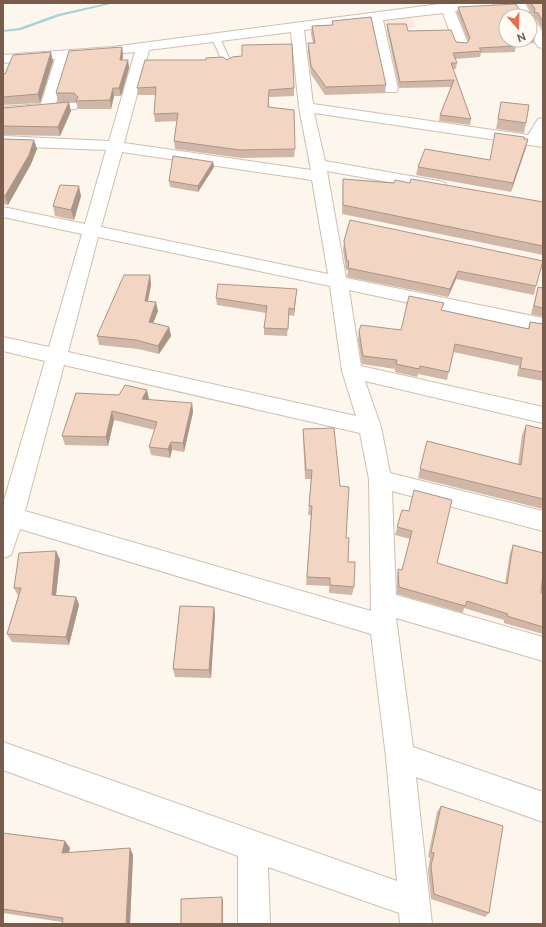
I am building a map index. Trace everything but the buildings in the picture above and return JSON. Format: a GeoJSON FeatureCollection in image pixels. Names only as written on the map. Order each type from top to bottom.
{"type":"FeatureCollection","features":[{"type":"Feature","properties":{"kind":"street"},"geometry":{"type":"LineString","coordinates":[[3,48],[99,40],[395,3]]}},
{"type":"Feature","properties":{"kind":"street"},"geometry":{"type":"LineString","coordinates":[[3,59],[143,47],[448,7],[489,3]]}},
{"type":"Feature","properties":{"kind":"street"},"geometry":{"type":"LineString","coordinates":[[448,7],[461,44]]}},
{"type":"Feature","properties":{"kind":"street"},"geometry":{"type":"LineString","coordinates":[[376,17],[391,89]]}},
{"type":"Feature","properties":{"kind":"street"},"geometry":{"type":"LineString","coordinates":[[3,756],[253,847],[415,914],[400,757],[383,614],[380,479],[370,428],[352,371],[338,282],[336,219],[319,170],[306,107],[298,27]]}},
{"type":"Feature","properties":{"kind":"street"},"geometry":{"type":"LineString","coordinates":[[3,548],[8,515],[57,357],[143,47]]}},
{"type":"Feature","properties":{"kind":"street"},"geometry":{"type":"LineString","coordinates":[[47,108],[63,55]]}},
{"type":"Feature","properties":{"kind":"street"},"geometry":{"type":"LineString","coordinates":[[3,111],[71,106]]}},
{"type":"Feature","properties":{"kind":"street"},"geometry":{"type":"LineString","coordinates":[[306,107],[538,141],[543,122]]}},
{"type":"Feature","properties":{"kind":"street"},"geometry":{"type":"LineString","coordinates":[[3,141],[115,146],[319,170],[458,189]]}},
{"type":"Feature","properties":{"kind":"street"},"geometry":{"type":"LineString","coordinates":[[3,212],[543,326]]}},
{"type":"Feature","properties":{"kind":"street"},"geometry":{"type":"LineString","coordinates":[[3,344],[370,428]]}},
{"type":"Feature","properties":{"kind":"street"},"geometry":{"type":"LineString","coordinates":[[352,371],[543,414]]}},
{"type":"Feature","properties":{"kind":"street"},"geometry":{"type":"LineString","coordinates":[[380,479],[543,521]]}},
{"type":"Feature","properties":{"kind":"street"},"geometry":{"type":"LineString","coordinates":[[8,515],[383,614],[543,649]]}},
{"type":"Feature","properties":{"kind":"street"},"geometry":{"type":"LineString","coordinates":[[400,757],[543,807]]}},
{"type":"Feature","properties":{"kind":"street"},"geometry":{"type":"LineString","coordinates":[[253,847],[254,924]]}},
{"type":"Feature","properties":{"kind":"lane"},"geometry":{"type":"LineString","coordinates":[[216,38],[227,63]]}},
{"type":"Feature","properties":{"kind":"shaded area"},"geometry":{"type":"Polygon","coordinates":[[[411,17],[416,27],[387,29],[382,19],[411,17]]]}},
{"type":"Feature","properties":{"kind":"waterway"},"geometry":{"type":"LineString","coordinates":[[3,31],[20,29],[59,15],[113,3]]}}]}
